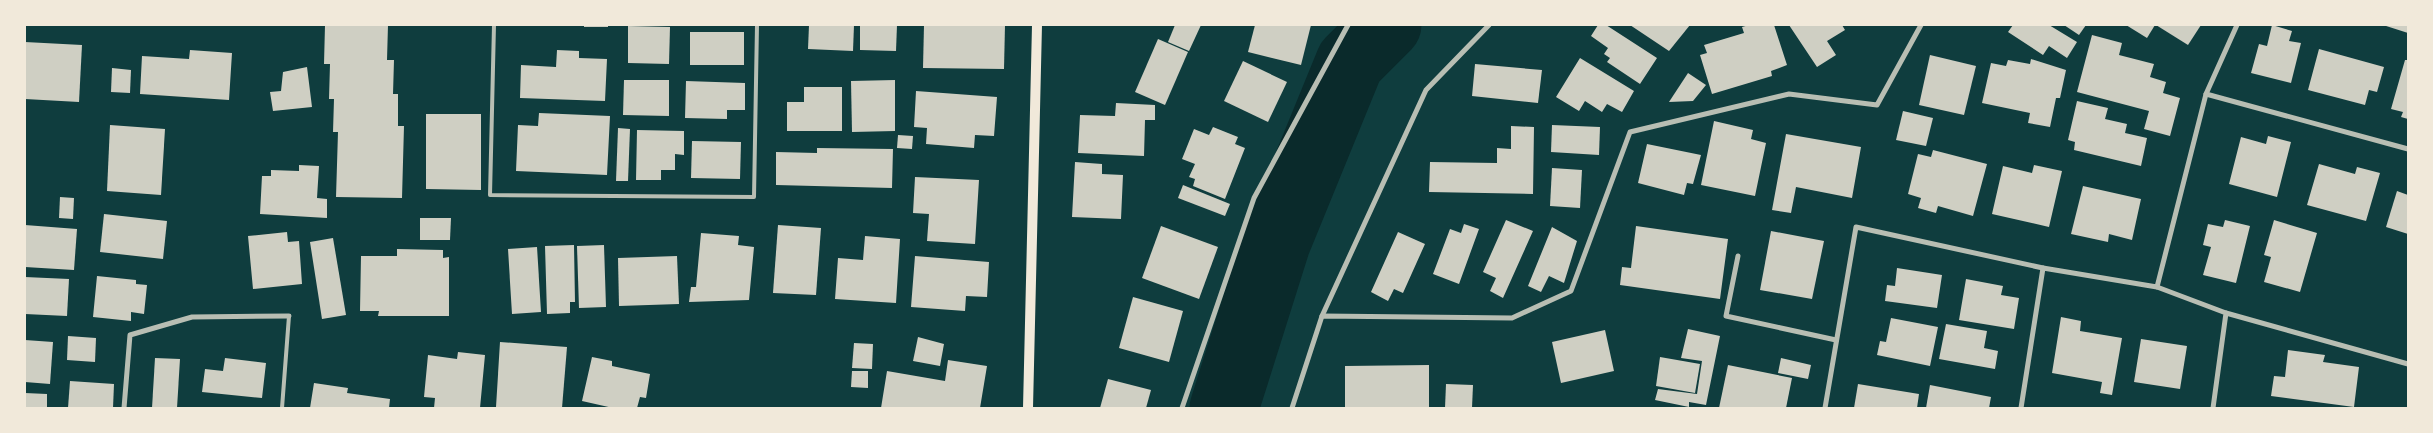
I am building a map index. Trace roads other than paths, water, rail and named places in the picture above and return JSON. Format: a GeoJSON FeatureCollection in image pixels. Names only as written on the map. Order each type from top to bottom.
{"type":"FeatureCollection","features":[{"type":"Feature","properties":{"kind":"main road"},"geometry":{"type":"LineString","coordinates":[[1028,408],[1038,25]]}},
{"type":"Feature","properties":{"kind":"street"},"geometry":{"type":"LineString","coordinates":[[1182,408],[1254,198],[1348,25]]}},
{"type":"Feature","properties":{"kind":"street"},"geometry":{"type":"LineString","coordinates":[[1292,408],[1322,316],[1426,90],[1488,25]]}},
{"type":"Feature","properties":{"kind":"street"},"geometry":{"type":"LineString","coordinates":[[1322,316],[1512,318],[1571,291],[1630,132],[1789,94],[1876,105],[1921,25]]}},
{"type":"Feature","properties":{"kind":"street"},"geometry":{"type":"LineString","coordinates":[[2157,287],[2206,94],[2237,25]]}},
{"type":"Feature","properties":{"kind":"street"},"geometry":{"type":"LineString","coordinates":[[2206,94],[2408,149]]}},
{"type":"Feature","properties":{"kind":"street"},"geometry":{"type":"LineString","coordinates":[[1825,408],[1856,227],[2043,268],[2157,287],[2226,313],[2408,364]]}},
{"type":"Feature","properties":{"kind":"street"},"geometry":{"type":"LineString","coordinates":[[1738,256],[1726,316],[1836,340]]}},
{"type":"Feature","properties":{"kind":"street"},"geometry":{"type":"LineString","coordinates":[[2021,408],[2043,268]]}},
{"type":"Feature","properties":{"kind":"street"},"geometry":{"type":"LineString","coordinates":[[2213,408],[2226,313]]}},
{"type":"Feature","properties":{"kind":"street"},"geometry":{"type":"LineString","coordinates":[[124,408],[130,335],[192,317],[289,316]]}},
{"type":"Feature","properties":{"kind":"lane"},"geometry":{"type":"LineString","coordinates":[[494,25],[490,195],[754,197],[757,25]]}},
{"type":"Feature","properties":{"kind":"lane"},"geometry":{"type":"LineString","coordinates":[[282,408],[289,316]]}},
{"type":"Feature","properties":{"kind":"waterway"},"geometry":{"type":"LineString","coordinates":[[1224,408],[1276,243],[1350,62],[1387,25]]}}]}
